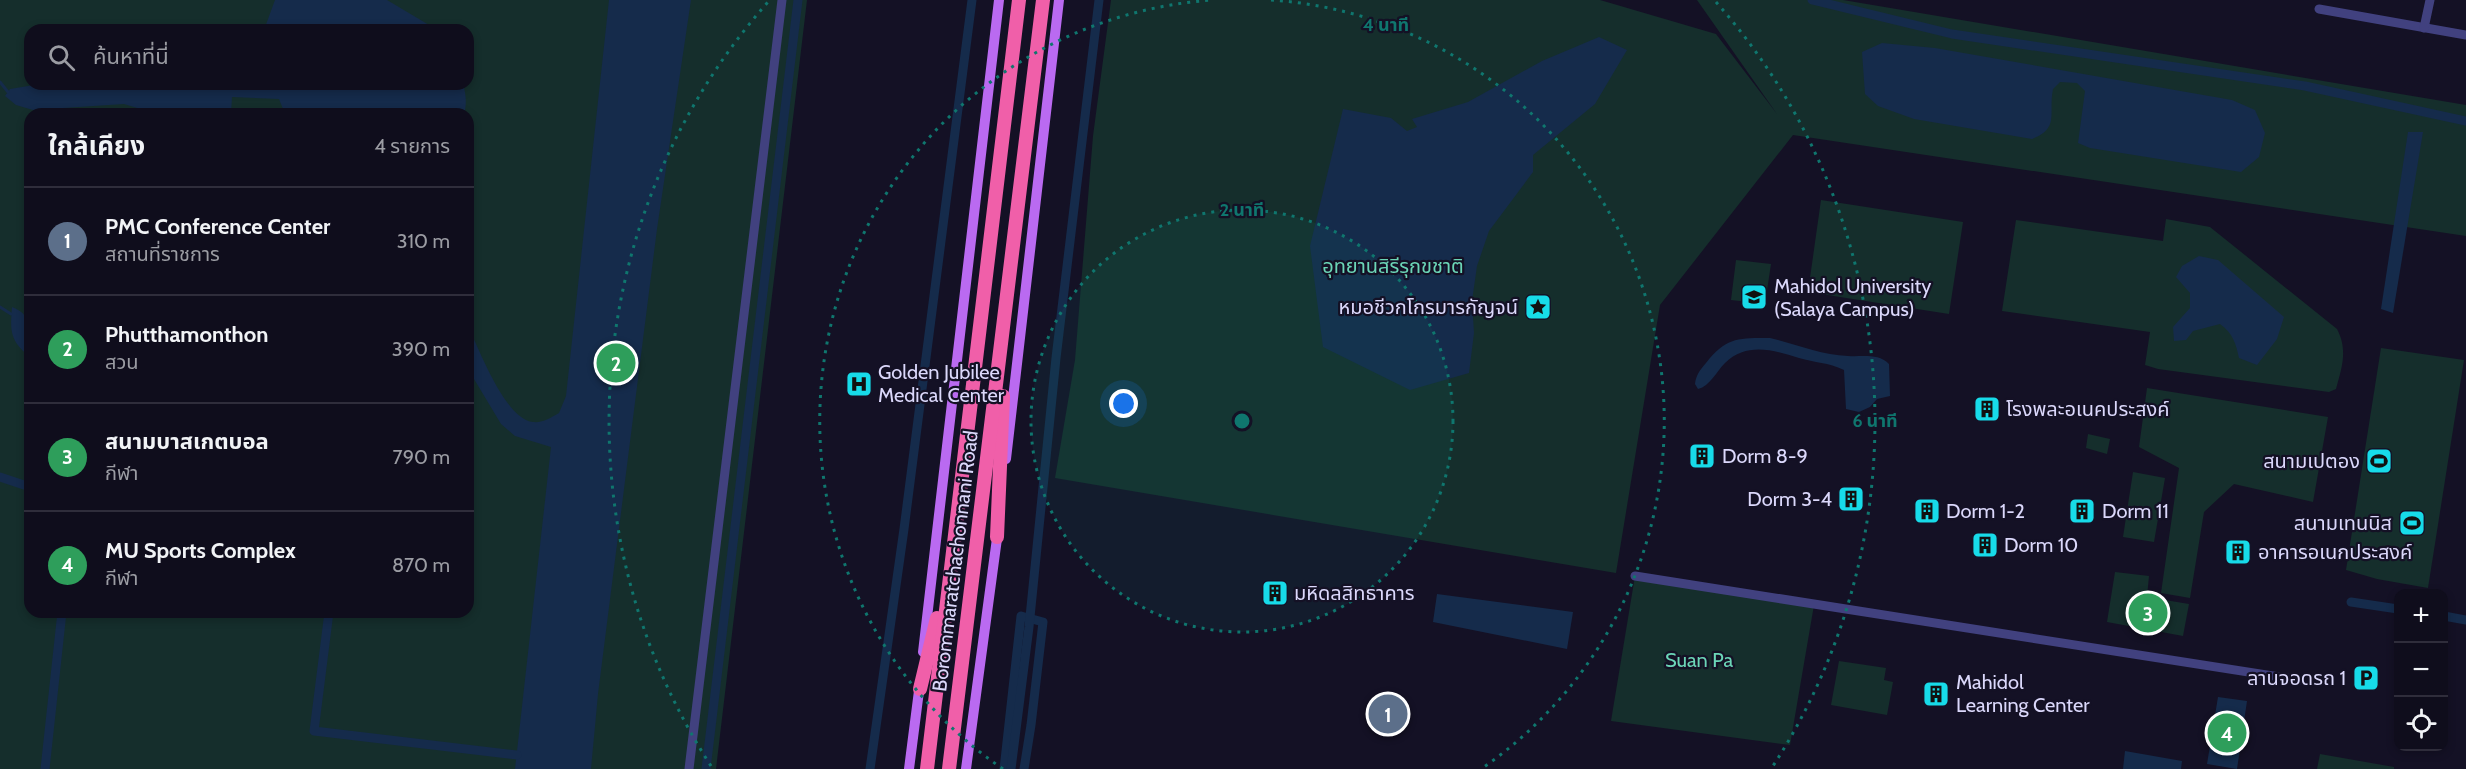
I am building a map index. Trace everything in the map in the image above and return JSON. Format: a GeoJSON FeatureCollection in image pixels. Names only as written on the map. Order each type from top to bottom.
{"type":"FeatureCollection","features":[{"type":"Feature","properties":{"kind":"highway","name":"Borommaratchachonnani Road"},"geometry":{"type":"LineString","coordinates":[[927,769],[1019,0]]}},
{"type":"Feature","properties":{"kind":"highway","name":"Borommaratchachonnani Road"},"geometry":{"type":"LineString","coordinates":[[950,769],[1043,0]]}},
{"type":"Feature","properties":{"kind":"highway"},"geometry":{"type":"LineString","coordinates":[[997,537],[1008,292]]}},
{"type":"Feature","properties":{"kind":"highway"},"geometry":{"type":"LineString","coordinates":[[920,689],[937,618],[958,510]]}},
{"type":"Feature","properties":{"kind":"main road"},"geometry":{"type":"LineString","coordinates":[[909,769],[999,0]]}},
{"type":"Feature","properties":{"kind":"main road"},"geometry":{"type":"LineString","coordinates":[[966,769],[997,537],[1059,0]]}},
{"type":"Feature","properties":{"kind":"street"},"geometry":{"type":"LineString","coordinates":[[689,769],[782,0]]}},
{"type":"Feature","properties":{"kind":"street"},"geometry":{"type":"LineString","coordinates":[[2424,28],[2430,0]]}},
{"type":"Feature","properties":{"kind":"street"},"geometry":{"type":"LineString","coordinates":[[2319,9],[2466,35]]}},
{"type":"Feature","properties":{"kind":"street"},"geometry":{"type":"LineString","coordinates":[[1635,576],[2299,680]]}},
{"type":"Feature","properties":{"kind":"green space"},"geometry":{"type":"Polygon","coordinates":[[[0,0],[807,0],[716,769],[0,769],[0,0]]]}},
{"type":"Feature","properties":{"kind":"green space","name":"อุทยานสิรีรุกขชาติ"},"geometry":{"type":"Polygon","coordinates":[[[1111,0],[1600,0],[1716,34],[1777,114],[1697,0],[1843,0],[2466,105],[2466,236],[1793,135],[1660,305],[1616,573],[1055,478],[1075,360],[1093,136],[1111,0]]]}},
{"type":"Feature","properties":{"kind":"green space"},"geometry":{"type":"Polygon","coordinates":[[[1821,200],[1963,222],[1949,314],[1808,292],[1821,200]]]}},
{"type":"Feature","properties":{"kind":"green space"},"geometry":{"type":"Polygon","coordinates":[[[2166,219],[2210,227],[2337,329],[2343,351],[2336,389],[2329,392],[2158,369],[2145,365],[2150,332],[2002,311],[2016,220],[2163,241],[2166,219]]]}},
{"type":"Feature","properties":{"kind":"green space"},"geometry":{"type":"Polygon","coordinates":[[[1736,260],[1771,264],[1765,304],[1731,300],[1736,260]]]}},
{"type":"Feature","properties":{"kind":"green space","name":"สนามเทนนิส"},"geometry":{"type":"Polygon","coordinates":[[[2381,348],[2464,360],[2428,588],[2377,579],[2346,570],[2381,348]]]}},
{"type":"Feature","properties":{"kind":"green space"},"geometry":{"type":"Polygon","coordinates":[[[2147,388],[2328,417],[2313,502],[2234,484],[2204,512],[2190,598],[2161,593],[2179,468],[2139,447],[2147,388]]]}},
{"type":"Feature","properties":{"kind":"green space"},"geometry":{"type":"Polygon","coordinates":[[[2088,434],[2110,439],[2107,454],[2086,448],[2088,434]]]}},
{"type":"Feature","properties":{"kind":"green space"},"geometry":{"type":"Polygon","coordinates":[[[2133,472],[2165,478],[2154,542],[2123,537],[2133,472]]]}},
{"type":"Feature","properties":{"kind":"green space"},"geometry":{"type":"Polygon","coordinates":[[[2115,572],[2149,576],[2147,597],[2189,604],[2183,636],[2107,622],[2115,572]]]}},
{"type":"Feature","properties":{"kind":"green space","name":"Suan Pa"},"geometry":{"type":"Polygon","coordinates":[[[1635,576],[1814,605],[1790,745],[1611,721],[1635,576]]]}},
{"type":"Feature","properties":{"kind":"green space"},"geometry":{"type":"Polygon","coordinates":[[[1839,661],[1886,668],[1884,680],[1893,682],[1887,715],[1831,705],[1839,661]]]}},
{"type":"Feature","properties":{"kind":"green space"},"geometry":{"type":"Polygon","coordinates":[[[2320,754],[2394,767],[2394,769],[2317,769],[2320,754]]]}},
{"type":"Feature","properties":{"kind":"water"},"geometry":{"type":"Polygon","coordinates":[[[275,0],[387,0],[427,24],[266,24],[275,0]]]}},
{"type":"Feature","properties":{"kind":"water"},"geometry":{"type":"Polygon","coordinates":[[[609,0],[691,0],[657,229],[598,694],[591,769],[515,769],[551,447],[515,436],[501,424],[474,379],[474,339],[494,382],[513,409],[523,418],[537,422],[559,413],[566,396],[609,0]]]}},
{"type":"Feature","properties":{"kind":"water"},"geometry":{"type":"Polygon","coordinates":[[[1599,37],[1627,50],[1595,104],[1533,155],[1533,172],[1489,231],[1477,266],[1472,301],[1474,333],[1469,373],[1410,390],[1323,347],[1310,246],[1343,109],[1391,118],[1407,131],[1417,127],[1412,119],[1468,102],[1542,61],[1599,37]]]}},
{"type":"Feature","properties":{"kind":"water"},"geometry":{"type":"Polygon","coordinates":[[[1882,43],[1935,48],[2232,100],[2255,110],[2265,133],[2259,157],[2241,172],[2090,148],[2078,143],[2085,91],[2077,83],[2060,82],[2053,89],[2050,125],[2041,135],[2032,139],[1914,119],[1878,106],[1865,94],[1862,52],[1882,43]]]}},
{"type":"Feature","properties":{"kind":"water"},"geometry":{"type":"Polygon","coordinates":[[[24,87],[24,90],[464,90],[466,103],[465,108],[283,108],[279,99],[232,97],[231,108],[137,108],[124,104],[26,108],[16,105],[5,96],[10,89],[24,87]]]}},
{"type":"Feature","properties":{"kind":"water"},"geometry":{"type":"Polygon","coordinates":[[[2408,132],[2423,132],[2393,313],[2381,309],[2408,132]]]}},
{"type":"Feature","properties":{"kind":"water"},"geometry":{"type":"Polygon","coordinates":[[[2199,256],[2218,260],[2284,317],[2277,339],[2257,365],[2239,358],[2233,339],[2220,324],[2193,331],[2186,340],[2174,341],[2173,327],[2190,308],[2190,293],[2176,277],[2182,266],[2199,256]]]}},
{"type":"Feature","properties":{"kind":"water"},"geometry":{"type":"Polygon","coordinates":[[[12,307],[24,314],[24,352],[15,340],[11,323],[12,307]]]}},
{"type":"Feature","properties":{"kind":"water"},"geometry":{"type":"Polygon","coordinates":[[[1770,338],[1828,354],[1880,358],[1889,364],[1890,396],[1877,399],[1870,407],[1859,412],[1846,409],[1844,370],[1780,352],[1760,350],[1742,352],[1733,356],[1709,382],[1698,389],[1695,384],[1696,378],[1720,348],[1741,339],[1770,338]]]}},
{"type":"Feature","properties":{"kind":"water"},"geometry":{"type":"Polygon","coordinates":[[[1437,594],[1573,612],[1567,649],[1433,622],[1437,594]]]}},
{"type":"Feature","properties":{"kind":"water"},"geometry":{"type":"Polygon","coordinates":[[[2218,697],[2247,701],[2237,769],[2207,764],[2218,697]]]}},
{"type":"Feature","properties":{"kind":"water"},"geometry":{"type":"Polygon","coordinates":[[[2125,751],[2182,761],[2181,769],[2123,769],[2125,751]]]}},
{"type":"Feature","properties":{"kind":"waterway"},"geometry":{"type":"LineString","coordinates":[[706,769],[798,0]]}},
{"type":"Feature","properties":{"kind":"waterway"},"geometry":{"type":"LineString","coordinates":[[870,769],[904,529],[972,0]]}},
{"type":"Feature","properties":{"kind":"waterway"},"geometry":{"type":"LineString","coordinates":[[1011,769],[1029,627],[1056,358],[1099,0]]}},
{"type":"Feature","properties":{"kind":"waterway"},"geometry":{"type":"LineString","coordinates":[[1812,0],[1952,34],[2305,86],[2466,121]]}},
{"type":"Feature","properties":{"kind":"waterway"},"geometry":{"type":"LineString","coordinates":[[0,82],[8,92]]}},
{"type":"Feature","properties":{"kind":"waterway"},"geometry":{"type":"LineString","coordinates":[[0,307],[11,314]]}},
{"type":"Feature","properties":{"kind":"waterway"},"geometry":{"type":"LineString","coordinates":[[0,477],[24,485]]}},
{"type":"Feature","properties":{"kind":"waterway"},"geometry":{"type":"LineString","coordinates":[[2351,602],[2394,608]]}},
{"type":"Feature","properties":{"kind":"waterway"},"geometry":{"type":"LineString","coordinates":[[1004,769],[1021,616],[1043,622],[1024,769]]}},
{"type":"Feature","properties":{"kind":"waterway"},"geometry":{"type":"LineString","coordinates":[[2448,617],[2466,620]]}},
{"type":"Feature","properties":{"kind":"waterway"},"geometry":{"type":"LineString","coordinates":[[45,769],[61,618]]}},
{"type":"Feature","properties":{"kind":"waterway"},"geometry":{"type":"LineString","coordinates":[[328,618],[314,731],[517,755]]}},
{"type":"Feature","properties":{"kind":"place","name":"Mahidol University (Salaya Campus)"},"geometry":{"type":"Point","coordinates":[1754,297]}},
{"type":"Feature","properties":{"kind":"place","name":"หมอชีวกโกรมารกัญจน์"},"geometry":{"type":"Point","coordinates":[1538,307]}},
{"type":"Feature","properties":{"kind":"place","name":"Phutthamonthon"},"geometry":{"type":"Point","coordinates":[616,363]}},
{"type":"Feature","properties":{"kind":"place","name":"Golden Jubilee Medical Center"},"geometry":{"type":"Point","coordinates":[859,384]}},
{"type":"Feature","properties":{"kind":"place","name":"โรงพละอเนคประสงค์"},"geometry":{"type":"Point","coordinates":[1987,409]}},
{"type":"Feature","properties":{"kind":"place","name":"Dorm 8-9"},"geometry":{"type":"Point","coordinates":[1702,456]}},
{"type":"Feature","properties":{"kind":"place","name":"สนามเปตอง"},"geometry":{"type":"Point","coordinates":[2379,461]}},
{"type":"Feature","properties":{"kind":"place","name":"Dorm 3-4"},"geometry":{"type":"Point","coordinates":[1851,499]}},
{"type":"Feature","properties":{"kind":"place","name":"Dorm 1-2"},"geometry":{"type":"Point","coordinates":[1927,511]}},
{"type":"Feature","properties":{"kind":"place","name":"Dorm 11"},"geometry":{"type":"Point","coordinates":[2082,511]}},
{"type":"Feature","properties":{"kind":"place","name":"สนามเทนนิส"},"geometry":{"type":"Point","coordinates":[2412,523]}},
{"type":"Feature","properties":{"kind":"place","name":"Dorm 10"},"geometry":{"type":"Point","coordinates":[1985,545]}},
{"type":"Feature","properties":{"kind":"place","name":"อาคารอเนกประสงค์"},"geometry":{"type":"Point","coordinates":[2238,552]}},
{"type":"Feature","properties":{"kind":"place","name":"มหิดลสิทธาคาร"},"geometry":{"type":"Point","coordinates":[1275,593]}},
{"type":"Feature","properties":{"kind":"place","name":"สนามบาสเกตบอล"},"geometry":{"type":"Point","coordinates":[2148,613]}},
{"type":"Feature","properties":{"kind":"place","name":"ลานจอดรถ 1"},"geometry":{"type":"Point","coordinates":[2366,678]}},
{"type":"Feature","properties":{"kind":"place","name":"Mahidol Learning Center"},"geometry":{"type":"Point","coordinates":[1936,694]}},
{"type":"Feature","properties":{"kind":"place","name":"PMC Conference Center"},"geometry":{"type":"Point","coordinates":[1388,714]}},
{"type":"Feature","properties":{"kind":"place","name":"MU Sports Complex"},"geometry":{"type":"Point","coordinates":[2227,733]}}]}
